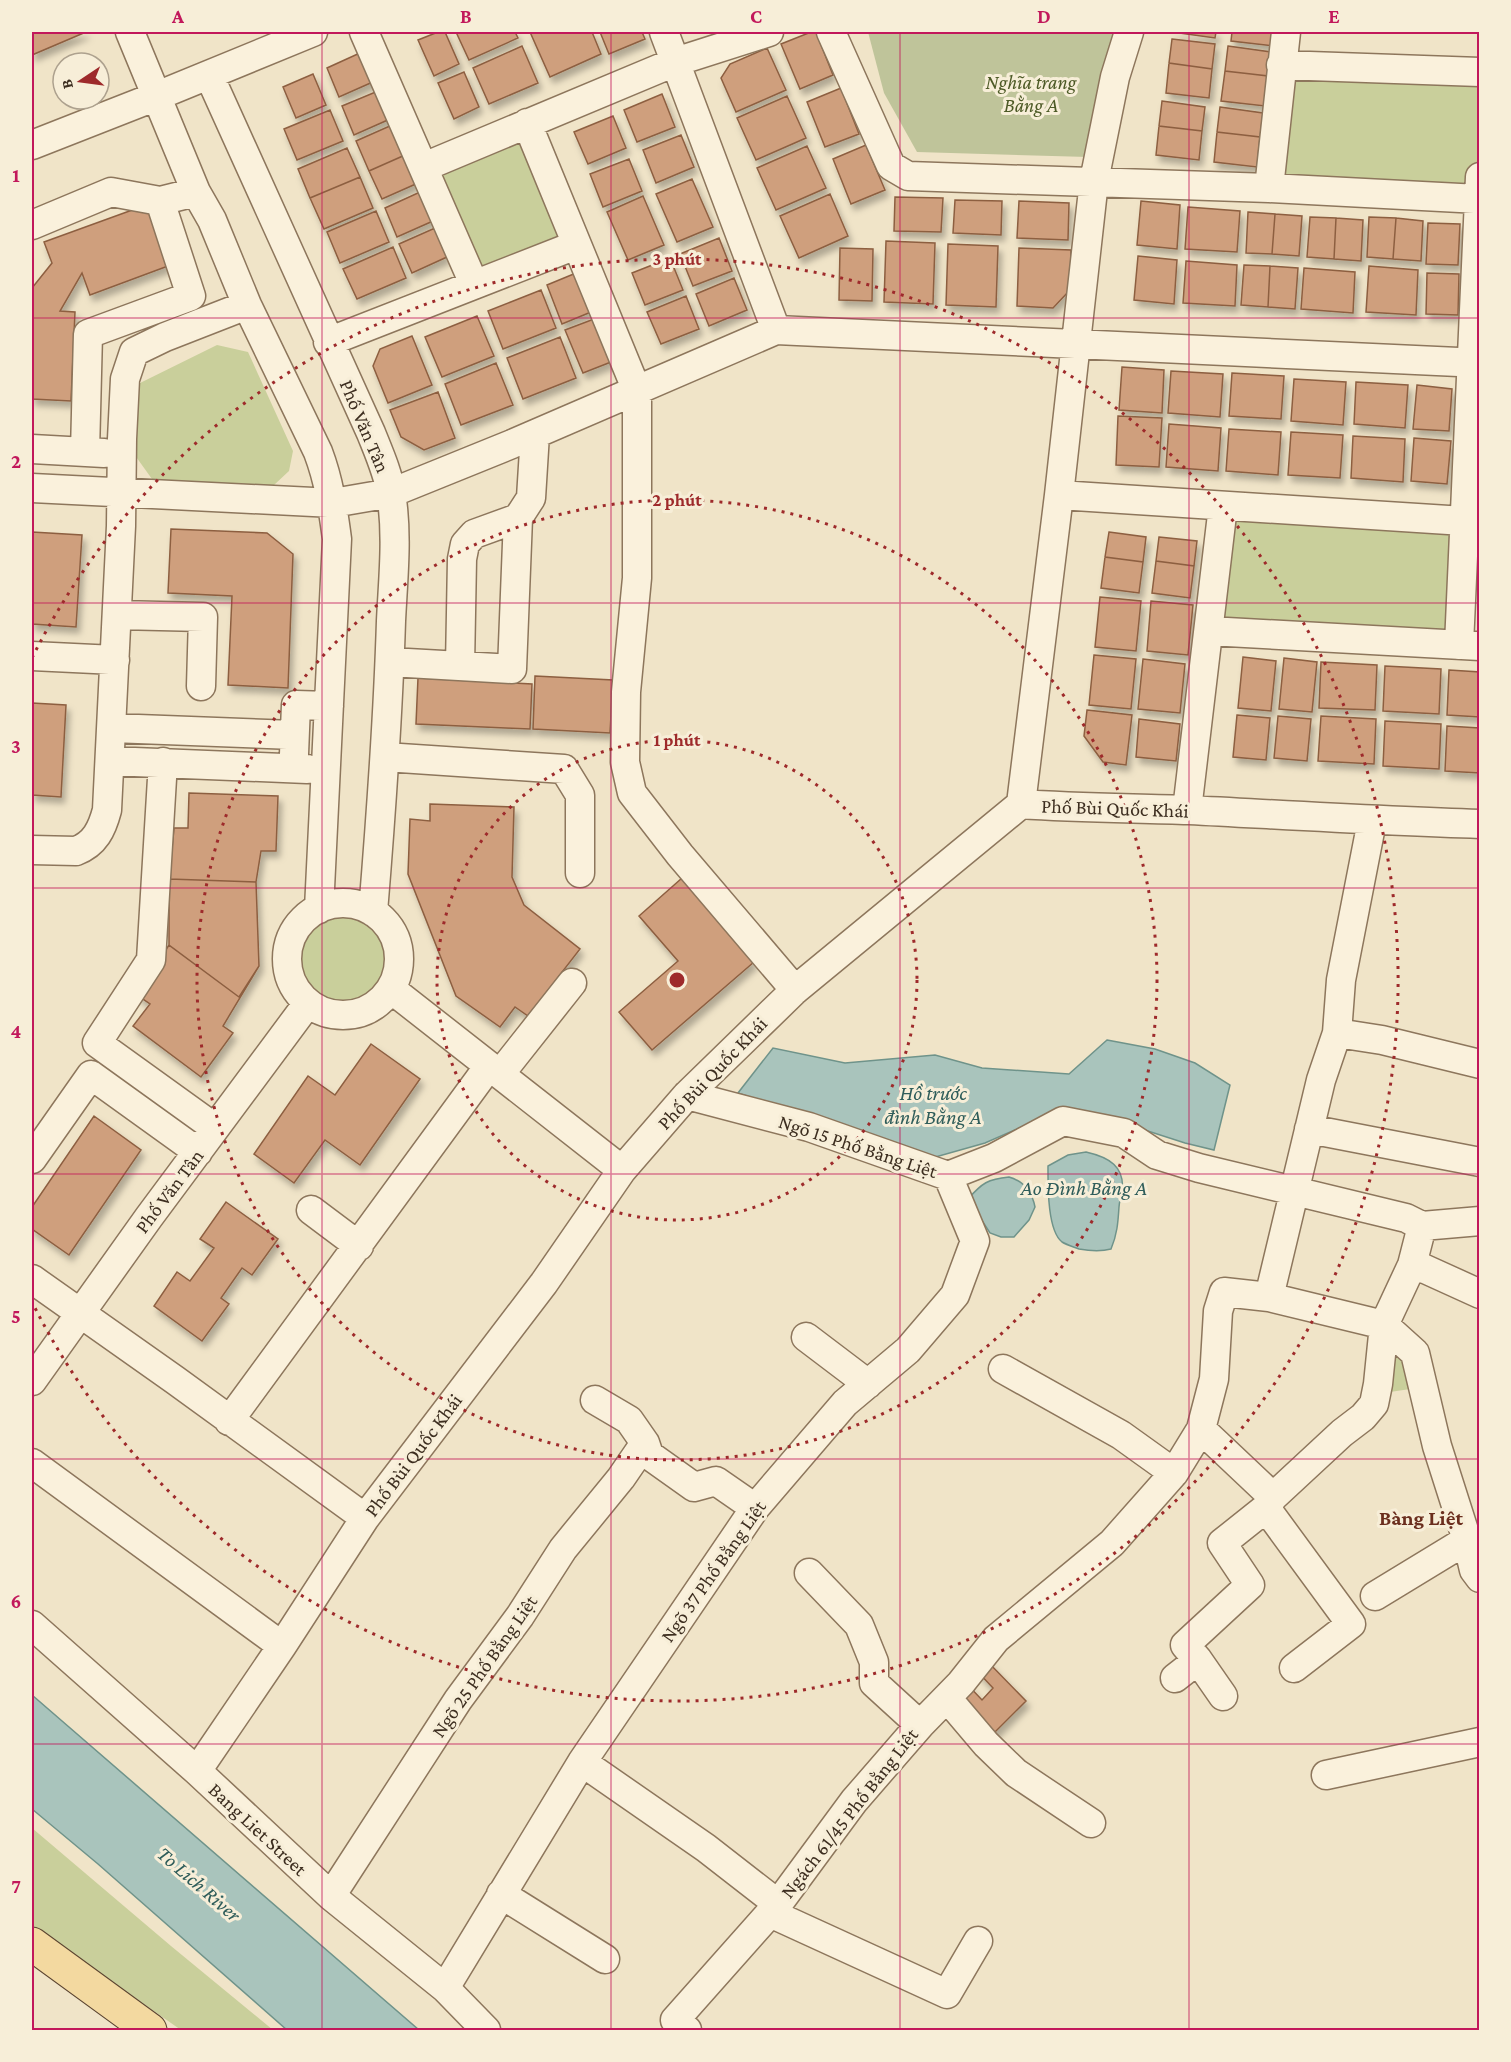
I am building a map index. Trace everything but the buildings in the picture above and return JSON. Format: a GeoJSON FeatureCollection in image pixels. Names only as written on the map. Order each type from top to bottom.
{"type":"FeatureCollection","features":[{"type":"Feature","properties":{"kind":"main road"},"geometry":{"type":"LineString","coordinates":[[32,1944],[150,2031]]}},
{"type":"Feature","properties":{"kind":"street"},"geometry":{"type":"LineString","coordinates":[[130,32],[196,192],[212,220],[247,305],[318,452],[327,476],[333,503],[337,539],[319,909]]}},
{"type":"Feature","properties":{"kind":"street"},"geometry":{"type":"LineString","coordinates":[[32,145],[313,32]]}},
{"type":"Feature","properties":{"kind":"street"},"geometry":{"type":"LineString","coordinates":[[364,32],[474,285]]}},
{"type":"Feature","properties":{"kind":"street"},"geometry":{"type":"LineString","coordinates":[[664,32],[776,330]]}},
{"type":"Feature","properties":{"kind":"street"},"geometry":{"type":"LineString","coordinates":[[424,167],[675,62],[770,32]]}},
{"type":"Feature","properties":{"kind":"street"},"geometry":{"type":"LineString","coordinates":[[831,32],[891,166],[908,176],[1269,188],[1479,188],[1475,363],[1464,521],[1469,645],[1209,631]]}},
{"type":"Feature","properties":{"kind":"street"},"geometry":{"type":"LineString","coordinates":[[1021,804],[1077,343],[1094,181],[1115,77],[1129,32]]}},
{"type":"Feature","properties":{"kind":"street"},"geometry":{"type":"LineString","coordinates":[[1269,188],[1286,32]]}},
{"type":"Feature","properties":{"kind":"street"},"geometry":{"type":"LineString","coordinates":[[1281,65],[1479,72]]}},
{"type":"Feature","properties":{"kind":"street","name":"Phố Văn Tân"},"geometry":{"type":"LineString","coordinates":[[210,75],[383,463],[391,493],[394,542],[390,662],[373,912]]}},
{"type":"Feature","properties":{"kind":"street"},"geometry":{"type":"LineString","coordinates":[[527,123],[637,391],[637,578],[626,692],[625,762],[632,793],[680,855],[795,990]]}},
{"type":"Feature","properties":{"kind":"street"},"geometry":{"type":"LineString","coordinates":[[32,225],[111,192],[160,201],[196,192]]}},
{"type":"Feature","properties":{"kind":"street"},"geometry":{"type":"LineString","coordinates":[[85,452],[88,334],[191,296],[160,201]]}},
{"type":"Feature","properties":{"kind":"street"},"geometry":{"type":"LineString","coordinates":[[328,342],[576,245]]}},
{"type":"Feature","properties":{"kind":"street"},"geometry":{"type":"LineString","coordinates":[[32,850],[76,851],[96,838],[107,810],[117,615],[125,380],[134,352],[165,337],[247,305]]}},
{"type":"Feature","properties":{"kind":"street"},"geometry":{"type":"LineString","coordinates":[[32,488],[333,503],[391,493],[637,391],[776,330],[1475,363]]}},
{"type":"Feature","properties":{"kind":"street"},"geometry":{"type":"LineString","coordinates":[[390,662],[512,669],[518,518],[531,498],[535,434]]}},
{"type":"Feature","properties":{"kind":"street"},"geometry":{"type":"LineString","coordinates":[[32,449],[122,453]]}},
{"type":"Feature","properties":{"kind":"street"},"geometry":{"type":"LineString","coordinates":[[1059,495],[1464,521]]}},
{"type":"Feature","properties":{"kind":"street"},"geometry":{"type":"LineString","coordinates":[[1187,810],[1223,506]]}},
{"type":"Feature","properties":{"kind":"street"},"geometry":{"type":"LineString","coordinates":[[460,666],[462,559],[465,544],[474,534],[518,518]]}},
{"type":"Feature","properties":{"kind":"street"},"geometry":{"type":"LineString","coordinates":[[117,615],[203,617],[201,686]]}},
{"type":"Feature","properties":{"kind":"street"},"geometry":{"type":"LineString","coordinates":[[32,656],[115,660]]}},
{"type":"Feature","properties":{"kind":"street"},"geometry":{"type":"LineString","coordinates":[[110,761],[300,768],[294,735],[296,705],[329,706]]}},
{"type":"Feature","properties":{"kind":"street"},"geometry":{"type":"LineString","coordinates":[[112,728],[294,735]]}},
{"type":"Feature","properties":{"kind":"street"},"geometry":{"type":"LineString","coordinates":[[385,757],[564,769],[580,795],[580,873]]}},
{"type":"Feature","properties":{"kind":"street"},"geometry":{"type":"LineString","coordinates":[[163,762],[151,960],[97,1043],[214,1128]]}},
{"type":"Feature","properties":{"kind":"street","name":"Phố Bùi Quốc Khái"},"geometry":{"type":"LineString","coordinates":[[196,1771],[282,1646],[364,1518],[544,1283],[622,1170],[687,1095],[795,990],[1021,804],[1479,824]]}},
{"type":"Feature","properties":{"kind":"street"},"geometry":{"type":"LineString","coordinates":[[1269,1297],[1321,1080],[1337,1033],[1341,980],[1372,821]]}},
{"type":"Feature","properties":{"kind":"street"},"geometry":{"type":"LineString","coordinates":[[350,903],[373,912],[390,928],[397,943],[398,974],[391,989],[368,1011],[352,1015],[337,1016],[321,1011],[308,1003],[297,991],[290,976],[287,961],[289,945],[295,930],[319,909],[334,904],[350,903]]}},
{"type":"Feature","properties":{"kind":"street"},"geometry":{"type":"LineString","coordinates":[[229,1421],[359,1246],[495,1070],[572,983]]}},
{"type":"Feature","properties":{"kind":"street"},"geometry":{"type":"LineString","coordinates":[[391,989],[622,1170]]}},
{"type":"Feature","properties":{"kind":"street","name":"Phố Văn Tân"},"geometry":{"type":"LineString","coordinates":[[32,1381],[214,1128],[308,1003]]}},
{"type":"Feature","properties":{"kind":"street"},"geometry":{"type":"LineString","coordinates":[[1337,1033],[1382,1040],[1479,1064]]}},
{"type":"Feature","properties":{"kind":"street"},"geometry":{"type":"LineString","coordinates":[[32,1159],[91,1075],[198,1152]]}},
{"type":"Feature","properties":{"kind":"street","name":"Ngõ 15 Phố Bằng Liệt"},"geometry":{"type":"LineString","coordinates":[[687,1095],[809,1127],[948,1176],[994,1158],[1064,1121],[1124,1133],[1157,1155],[1199,1168],[1406,1218],[1422,1226]]}},
{"type":"Feature","properties":{"kind":"street"},"geometry":{"type":"LineString","coordinates":[[1309,1129],[1479,1162]]}},
{"type":"Feature","properties":{"kind":"street","name":"Ngõ 37 Phố Bằng Liệt"},"geometry":{"type":"LineString","coordinates":[[445,1988],[582,1762],[755,1508],[845,1403],[908,1350],[955,1295],[975,1241],[948,1176]]}},
{"type":"Feature","properties":{"kind":"street"},"geometry":{"type":"LineString","coordinates":[[311,1210],[359,1246]]}},
{"type":"Feature","properties":{"kind":"street"},"geometry":{"type":"LineString","coordinates":[[1223,1696],[1198,1660],[1185,1646],[1250,1585],[1222,1543],[1342,1433],[1363,1417],[1374,1404],[1384,1325],[1412,1265],[1422,1226],[1479,1221]]}},
{"type":"Feature","properties":{"kind":"street"},"geometry":{"type":"LineString","coordinates":[[1412,1265],[1479,1294]]}},
{"type":"Feature","properties":{"kind":"street"},"geometry":{"type":"LineString","coordinates":[[32,1279],[176,1380],[364,1518]]}},
{"type":"Feature","properties":{"kind":"street"},"geometry":{"type":"LineString","coordinates":[[920,1725],[947,1698],[996,1639],[1112,1543],[1174,1473],[1201,1429],[1214,1379],[1218,1311],[1224,1292],[1269,1297],[1384,1325],[1415,1353],[1437,1446],[1473,1540],[1474,1570],[1479,1578]]}},
{"type":"Feature","properties":{"kind":"street"},"geometry":{"type":"LineString","coordinates":[[806,1337],[868,1384]]}},
{"type":"Feature","properties":{"kind":"street"},"geometry":{"type":"LineString","coordinates":[[1002,1369],[1121,1435],[1174,1473]]}},
{"type":"Feature","properties":{"kind":"street"},"geometry":{"type":"LineString","coordinates":[[595,1400],[629,1420],[645,1443],[648,1455],[694,1487],[716,1481],[755,1508]]}},
{"type":"Feature","properties":{"kind":"street"},"geometry":{"type":"LineString","coordinates":[[1201,1429],[1269,1502],[1352,1624],[1289,1660]]}},
{"type":"Feature","properties":{"kind":"street","name":"Ngõ 25 Phố Bằng Liệt"},"geometry":{"type":"LineString","coordinates":[[331,1896],[458,1700],[520,1616],[564,1549],[621,1479],[645,1443]]}},
{"type":"Feature","properties":{"kind":"street"},"geometry":{"type":"LineString","coordinates":[[32,1463],[282,1646]]}},
{"type":"Feature","properties":{"kind":"street"},"geometry":{"type":"LineString","coordinates":[[1375,1596],[1473,1540]]}},
{"type":"Feature","properties":{"kind":"street","name":"Ngách 61/45 Phố Bằng Liệt"},"geometry":{"type":"LineString","coordinates":[[681,2026],[774,1908],[854,1801],[920,1725],[874,1683],[874,1662],[859,1625],[809,1573]]}},
{"type":"Feature","properties":{"kind":"street","name":"Bang Liet Street"},"geometry":{"type":"LineString","coordinates":[[32,1626],[196,1771],[331,1896],[445,1988],[486,2031]]}},
{"type":"Feature","properties":{"kind":"street"},"geometry":{"type":"LineString","coordinates":[[1175,1678],[1198,1660]]}},
{"type":"Feature","properties":{"kind":"street"},"geometry":{"type":"LineString","coordinates":[[947,1698],[986,1744],[1016,1773],[1091,1823]]}},
{"type":"Feature","properties":{"kind":"street"},"geometry":{"type":"LineString","coordinates":[[1326,1775],[1372,1758],[1479,1742]]}},
{"type":"Feature","properties":{"kind":"street"},"geometry":{"type":"LineString","coordinates":[[582,1762],[706,1848],[774,1908],[946,1994],[978,1941]]}},
{"type":"Feature","properties":{"kind":"street"},"geometry":{"type":"LineString","coordinates":[[501,1894],[605,1959]]}},
{"type":"Feature","properties":{"kind":"green space","name":"Nghĩa trang Bằng A"},"geometry":{"type":"Polygon","coordinates":[[[868,32],[1118,32],[1088,157],[917,152],[884,93],[868,32]]]}},
{"type":"Feature","properties":{"kind":"green space"},"geometry":{"type":"Polygon","coordinates":[[[1281,65],[1479,72],[1479,199],[1269,188],[1281,65]]]}},
{"type":"Feature","properties":{"kind":"green space"},"geometry":{"type":"Polygon","coordinates":[[[527,123],[576,245],[474,284],[424,167],[527,123]]]}},
{"type":"Feature","properties":{"kind":"green space"},"geometry":{"type":"Polygon","coordinates":[[[217,345],[248,352],[293,451],[289,471],[274,485],[253,487],[152,479],[134,454],[138,384],[217,345]]]}},
{"type":"Feature","properties":{"kind":"green space"},"geometry":{"type":"Polygon","coordinates":[[[1223,506],[1464,521],[1459,645],[1209,631],[1223,506]]]}},
{"type":"Feature","properties":{"kind":"green space"},"geometry":{"type":"Polygon","coordinates":[[[343,904],[364,908],[383,920],[395,939],[399,960],[395,981],[383,1000],[364,1012],[343,1016],[322,1012],[303,1000],[291,981],[287,960],[291,939],[303,920],[322,908],[343,904]]]}},
{"type":"Feature","properties":{"kind":"green space"},"geometry":{"type":"Polygon","coordinates":[[[1394,1340],[1417,1388],[1390,1392],[1390,1401],[1376,1403],[1394,1340]]]}},
{"type":"Feature","properties":{"kind":"green space"},"geometry":{"type":"Polygon","coordinates":[[[32,1828],[273,2030],[181,2030],[32,1926],[32,1828]]]}},
{"type":"Feature","properties":{"kind":"water","name":"Hồ trước đình Bằng A"},"geometry":{"type":"Polygon","coordinates":[[[1107,1040],[1155,1049],[1195,1063],[1230,1085],[1214,1150],[1120,1122],[1026,1125],[985,1143],[932,1158],[738,1093],[773,1048],[845,1063],[935,1055],[982,1068],[1069,1074],[1107,1040]]]}},
{"type":"Feature","properties":{"kind":"water","name":"Ao Đình Bằng A"},"geometry":{"type":"Polygon","coordinates":[[[1086,1152],[1114,1164],[1123,1184],[1116,1234],[1111,1249],[1103,1251],[1079,1249],[1062,1242],[1053,1228],[1049,1206],[1048,1166],[1068,1155],[1086,1152]]]}},
{"type":"Feature","properties":{"kind":"water"},"geometry":{"type":"Polygon","coordinates":[[[1009,1177],[1019,1181],[1026,1188],[1035,1207],[1029,1220],[1014,1237],[1001,1237],[990,1233],[968,1199],[986,1183],[1009,1177]]]}},
{"type":"Feature","properties":{"kind":"water","name":"To Lich River"},"geometry":{"type":"Polygon","coordinates":[[[32,1695],[419,2030],[287,2030],[32,1809],[32,1695]]]}},
{"type":"Feature","properties":{"kind":"district","name":"Bàng Liệt"},"geometry":{"type":"Point","coordinates":[1421,1518]}}]}
